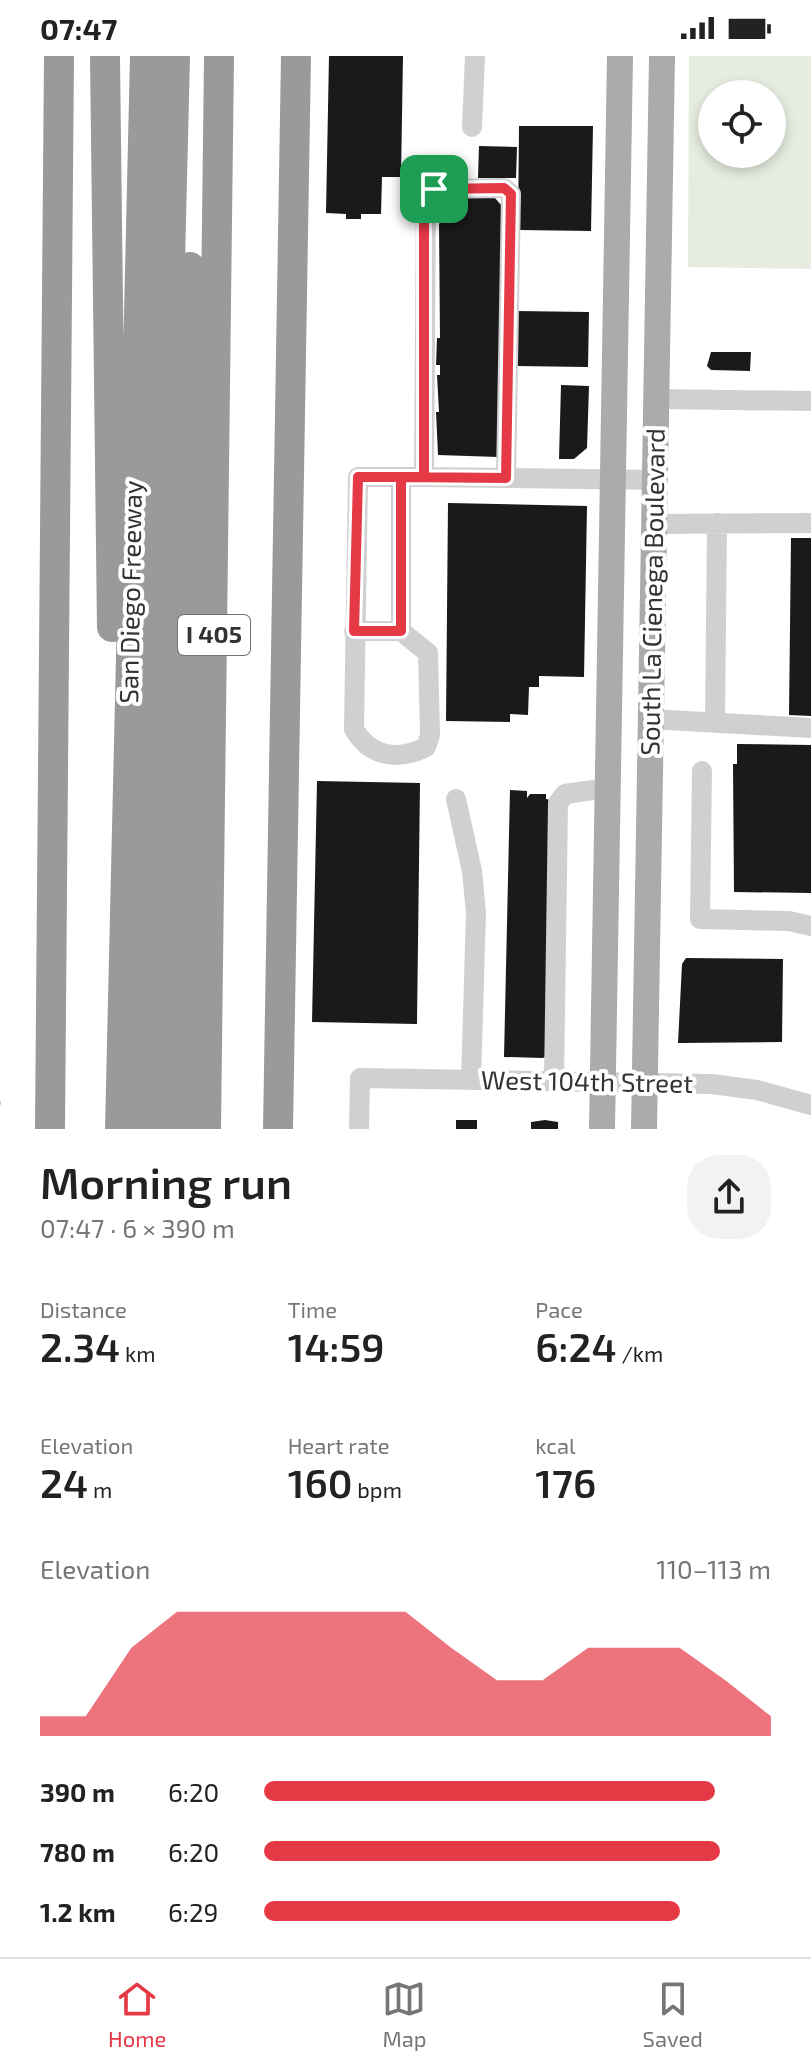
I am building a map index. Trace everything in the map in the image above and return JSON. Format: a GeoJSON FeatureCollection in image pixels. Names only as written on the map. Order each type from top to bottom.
{"type":"FeatureCollection","features":[{"type":"Feature","properties":{"kind":"highway"},"geometry":{"type":"LineString","coordinates":[[50,1129],[59,56]]}},
{"type":"Feature","properties":{"kind":"highway"},"geometry":{"type":"LineString","coordinates":[[105,56],[110,564],[123,901]]}},
{"type":"Feature","properties":{"kind":"highway","name":"San Diego Freeway"},"geometry":{"type":"LineString","coordinates":[[120,1129],[145,56]]}},
{"type":"Feature","properties":{"kind":"highway"},"geometry":{"type":"LineString","coordinates":[[149,1129],[175,56]]}},
{"type":"Feature","properties":{"kind":"highway"},"geometry":{"type":"LineString","coordinates":[[177,1129],[192,56]]}},
{"type":"Feature","properties":{"kind":"highway","name":"I 405"},"geometry":{"type":"LineString","coordinates":[[206,1129],[219,56]]}},
{"type":"Feature","properties":{"kind":"highway"},"geometry":{"type":"LineString","coordinates":[[278,1127],[296,56]]}},
{"type":"Feature","properties":{"kind":"highway"},"geometry":{"type":"LineString","coordinates":[[43,1129],[51,1064]]}},
{"type":"Feature","properties":{"kind":"main road","name":"South La Cienega Boulevard"},"geometry":{"type":"LineString","coordinates":[[602,1129],[620,56]]}},
{"type":"Feature","properties":{"kind":"main road","name":"South La Cienega Boulevard"},"geometry":{"type":"LineString","coordinates":[[644,1129],[662,56]]}},
{"type":"Feature","properties":{"kind":"street"},"geometry":{"type":"LineString","coordinates":[[472,127],[475,56]]}},
{"type":"Feature","properties":{"kind":"street"},"geometry":{"type":"LineString","coordinates":[[424,477],[426,193],[434,189],[504,188],[511,194],[506,478]]}},
{"type":"Feature","properties":{"kind":"street"},"geometry":{"type":"LineString","coordinates":[[656,399],[811,401]]}},
{"type":"Feature","properties":{"kind":"street"},"geometry":{"type":"LineString","coordinates":[[354,631],[401,631],[428,653],[430,735],[426,747],[412,754],[382,754],[363,746],[354,729],[354,631],[358,477],[655,480]]}},
{"type":"Feature","properties":{"kind":"street"},"geometry":{"type":"LineString","coordinates":[[401,477],[401,631]]}},
{"type":"Feature","properties":{"kind":"street"},"geometry":{"type":"LineString","coordinates":[[715,723],[717,523]]}},
{"type":"Feature","properties":{"kind":"street"},"geometry":{"type":"LineString","coordinates":[[654,524],[811,523]]}},
{"type":"Feature","properties":{"kind":"street"},"geometry":{"type":"LineString","coordinates":[[650,719],[811,728]]}},
{"type":"Feature","properties":{"kind":"street"},"geometry":{"type":"LineString","coordinates":[[702,771],[700,919],[789,921],[811,926]]}},
{"type":"Feature","properties":{"kind":"street"},"geometry":{"type":"LineString","coordinates":[[554,1081],[558,803],[565,794],[607,788]]}},
{"type":"Feature","properties":{"kind":"street"},"geometry":{"type":"LineString","coordinates":[[456,799],[472,871],[476,913],[471,1080]]}},
{"type":"Feature","properties":{"kind":"street","name":"West 104th Street"},"geometry":{"type":"LineString","coordinates":[[359,1129],[360,1078],[644,1080],[739,1087],[811,1105]]}},
{"type":"Feature","properties":{"kind":"shaded area"},"geometry":{"type":"Polygon","coordinates":[[[689,56],[811,56],[811,269],[688,267],[689,56]]]}},
{"type":"Feature","properties":{"kind":"building"},"geometry":{"type":"Polygon","coordinates":[[[329,56],[403,56],[401,177],[382,177],[381,214],[361,214],[361,219],[346,219],[346,214],[326,213],[329,56]]]}},
{"type":"Feature","properties":{"kind":"building"},"geometry":{"type":"Polygon","coordinates":[[[519,126],[593,126],[591,231],[518,230],[519,126]]]}},
{"type":"Feature","properties":{"kind":"building"},"geometry":{"type":"Polygon","coordinates":[[[479,146],[517,147],[516,178],[478,178],[479,146]]]}},
{"type":"Feature","properties":{"kind":"building"},"geometry":{"type":"Polygon","coordinates":[[[443,197],[495,198],[502,206],[498,457],[438,455],[436,412],[439,412],[437,375],[440,375],[440,365],[436,365],[437,338],[440,338],[439,224],[442,219],[439,219],[439,200],[443,197]]]}},
{"type":"Feature","properties":{"kind":"building"},"geometry":{"type":"Polygon","coordinates":[[[516,311],[589,312],[588,367],[515,366],[516,311]]]}},
{"type":"Feature","properties":{"kind":"building"},"geometry":{"type":"Polygon","coordinates":[[[711,352],[751,352],[750,371],[711,370],[707,366],[711,352]]]}},
{"type":"Feature","properties":{"kind":"building"},"geometry":{"type":"Polygon","coordinates":[[[561,385],[589,386],[587,448],[574,459],[559,459],[561,385]]]}},
{"type":"Feature","properties":{"kind":"building"},"geometry":{"type":"Polygon","coordinates":[[[448,503],[587,506],[584,677],[539,676],[539,687],[529,687],[528,715],[510,714],[510,722],[446,721],[448,503]]]}},
{"type":"Feature","properties":{"kind":"building"},"geometry":{"type":"Polygon","coordinates":[[[791,538],[811,538],[811,716],[789,715],[791,538]]]}},
{"type":"Feature","properties":{"kind":"building"},"geometry":{"type":"Polygon","coordinates":[[[737,744],[811,745],[811,893],[734,892],[733,764],[737,764],[737,744]]]}},
{"type":"Feature","properties":{"kind":"building"},"geometry":{"type":"Polygon","coordinates":[[[317,781],[420,783],[417,1024],[312,1022],[317,781]]]}},
{"type":"Feature","properties":{"kind":"building"},"geometry":{"type":"Polygon","coordinates":[[[510,790],[527,791],[527,798],[530,794],[546,794],[546,799],[551,800],[546,1056],[543,1058],[504,1057],[510,790]]]}},
{"type":"Feature","properties":{"kind":"building"},"geometry":{"type":"Polygon","coordinates":[[[686,958],[783,959],[782,1042],[678,1043],[682,964],[686,958]]]}},
{"type":"Feature","properties":{"kind":"building"},"geometry":{"type":"Polygon","coordinates":[[[456,1120],[477,1120],[477,1129],[456,1129],[456,1120]]]}},
{"type":"Feature","properties":{"kind":"building"},"geometry":{"type":"Polygon","coordinates":[[[531,1122],[558,1122],[558,1129],[531,1129],[531,1122]]]}},
{"type":"Feature","properties":{"kind":"route"},"geometry":{"type":"LineString","coordinates":[[434,189],[426,193],[424,209],[424,477],[401,477],[358,477],[354,631],[401,631],[401,477],[506,478],[511,194],[504,188],[434,189]]}}]}
